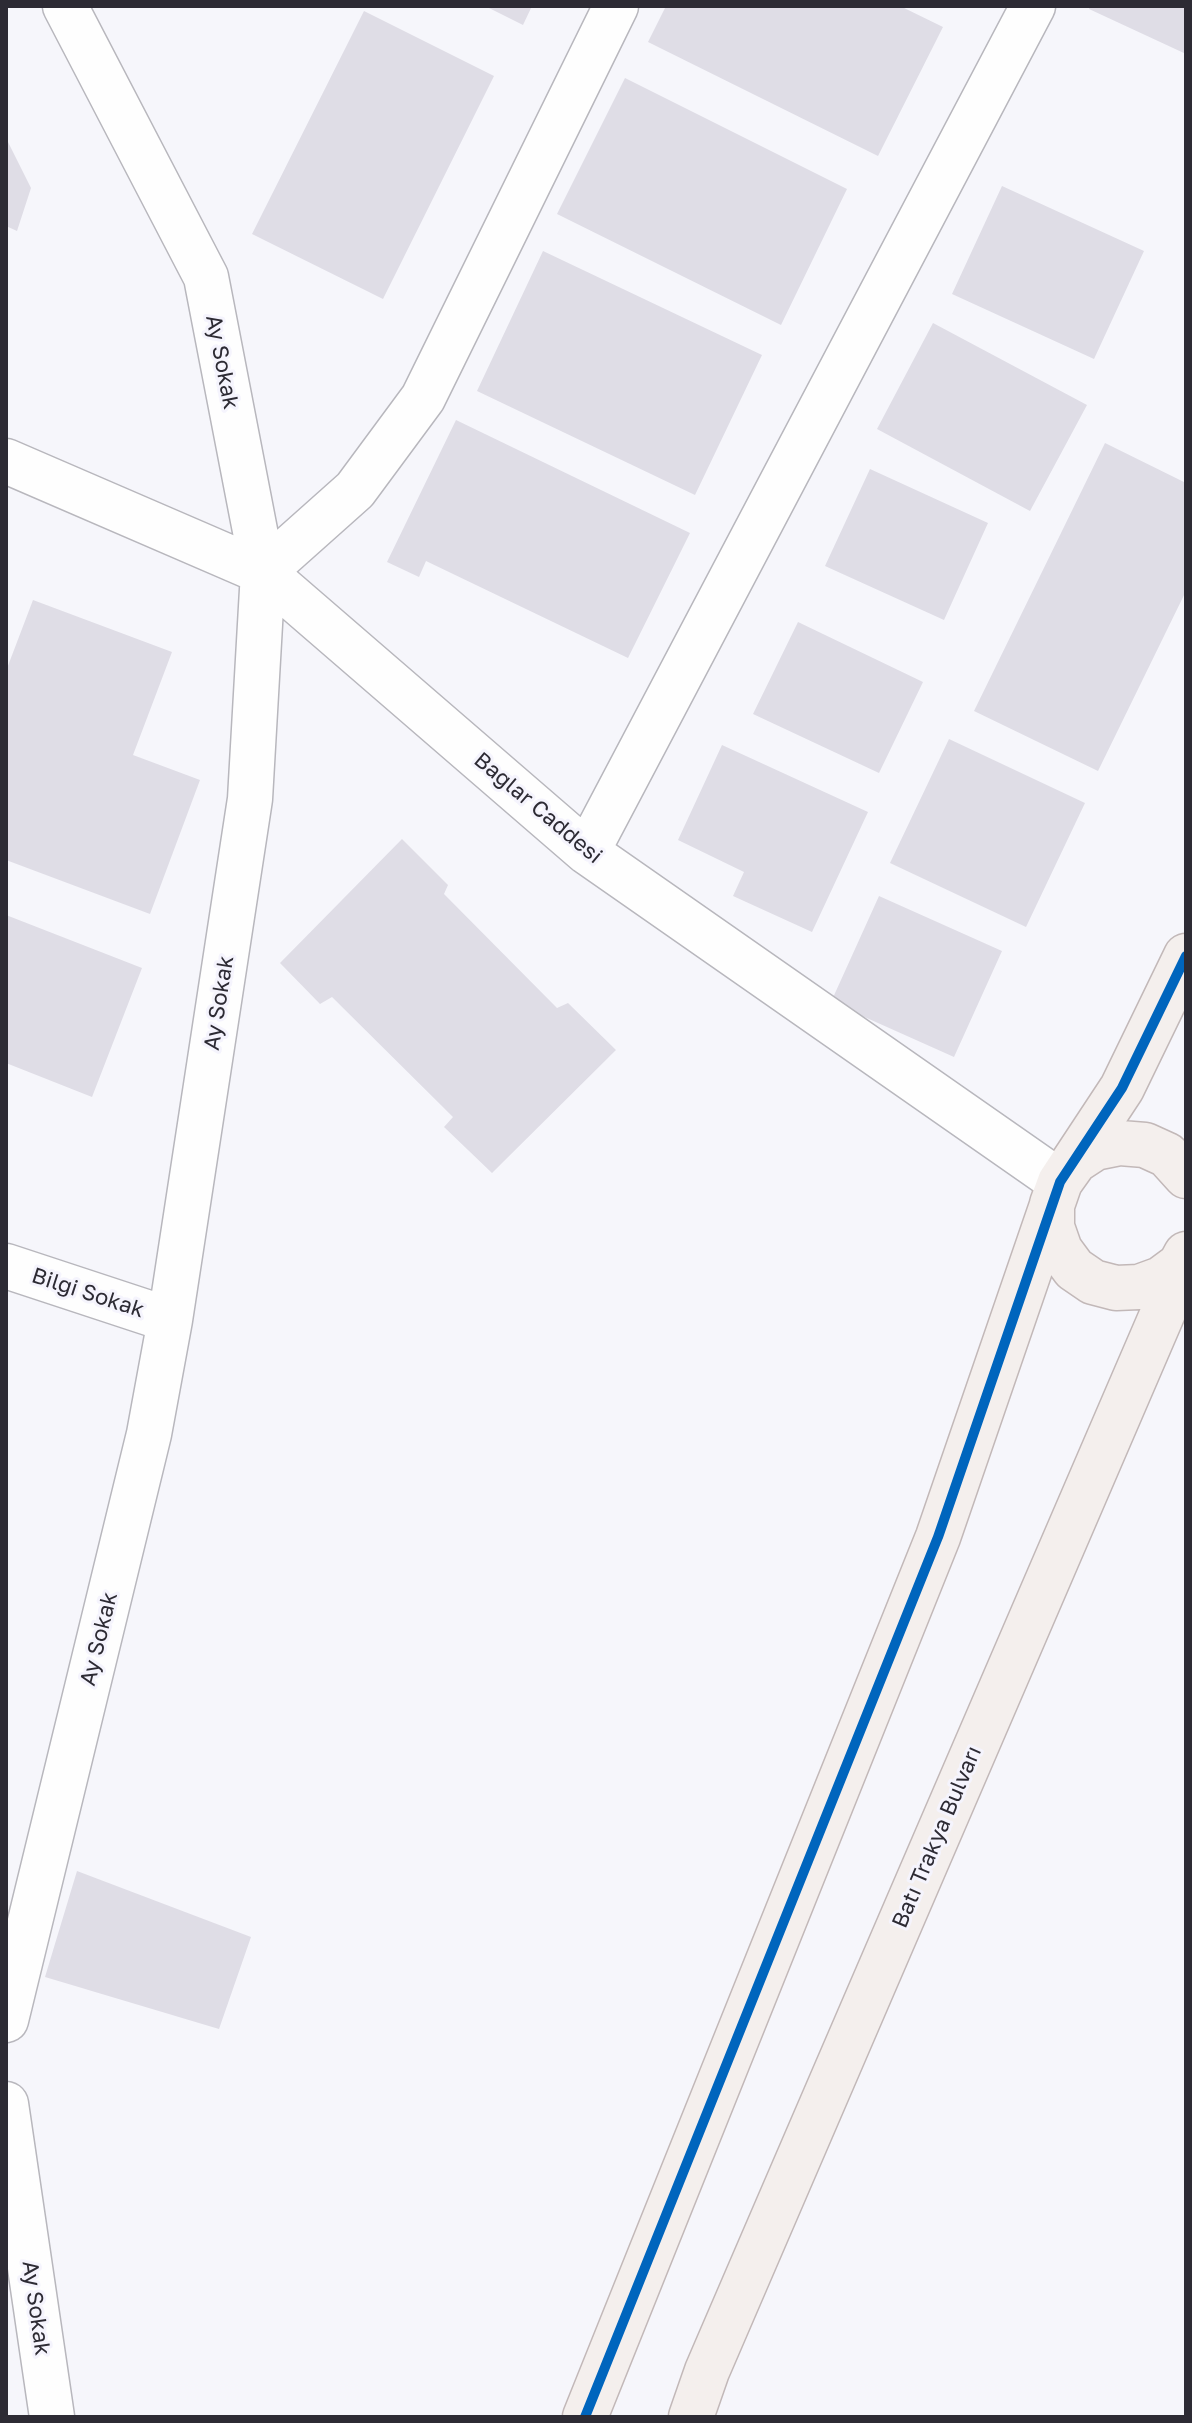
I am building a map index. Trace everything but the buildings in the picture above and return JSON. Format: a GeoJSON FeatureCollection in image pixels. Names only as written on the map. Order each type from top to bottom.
{"type":"FeatureCollection","features":[{"type":"Feature","properties":{"kind":"main road"},"geometry":{"type":"LineString","coordinates":[[1186,956],[1122,1088],[1060,1182],[1052,1204],[1052,1227],[1060,1250],[1074,1269],[1093,1282],[1116,1288],[1139,1287],[1161,1279],[1180,1265],[1186,1256]]}},
{"type":"Feature","properties":{"kind":"main road"},"geometry":{"type":"LineString","coordinates":[[585,2417],[938,1537],[1060,1182],[1075,1161],[1095,1148],[1120,1143],[1145,1145],[1167,1155],[1186,1176]]}},
{"type":"Feature","properties":{"kind":"main road","name":"Batı Trakya Bulvarı"},"geometry":{"type":"LineString","coordinates":[[691,2417],[707,2371],[1186,1256]]}},
{"type":"Feature","properties":{"kind":"street","name":"Ay Sokak"},"geometry":{"type":"LineString","coordinates":[[6,2020],[149,1434],[170,1320],[250,799],[263,572],[206,277],[65,6]]}},
{"type":"Feature","properties":{"kind":"street"},"geometry":{"type":"LineString","coordinates":[[263,572],[355,490],[423,398],[616,6]]}},
{"type":"Feature","properties":{"kind":"street"},"geometry":{"type":"LineString","coordinates":[[587,852],[1033,6]]}},
{"type":"Feature","properties":{"kind":"street","name":"Bağlar Caddesi"},"geometry":{"type":"LineString","coordinates":[[6,461],[263,572],[587,852],[1060,1182]]}},
{"type":"Feature","properties":{"kind":"street","name":"Bilgi Sokak"},"geometry":{"type":"LineString","coordinates":[[6,1266],[170,1320]]}},
{"type":"Feature","properties":{"kind":"street","name":"Ay Sokak"},"geometry":{"type":"LineString","coordinates":[[6,2104],[52,2417]]}},
{"type":"Feature","properties":{"kind":"transit line"},"geometry":{"type":"LineString","coordinates":[[585,2417],[938,1537],[1060,1182],[1122,1088],[1186,956]]}}]}
